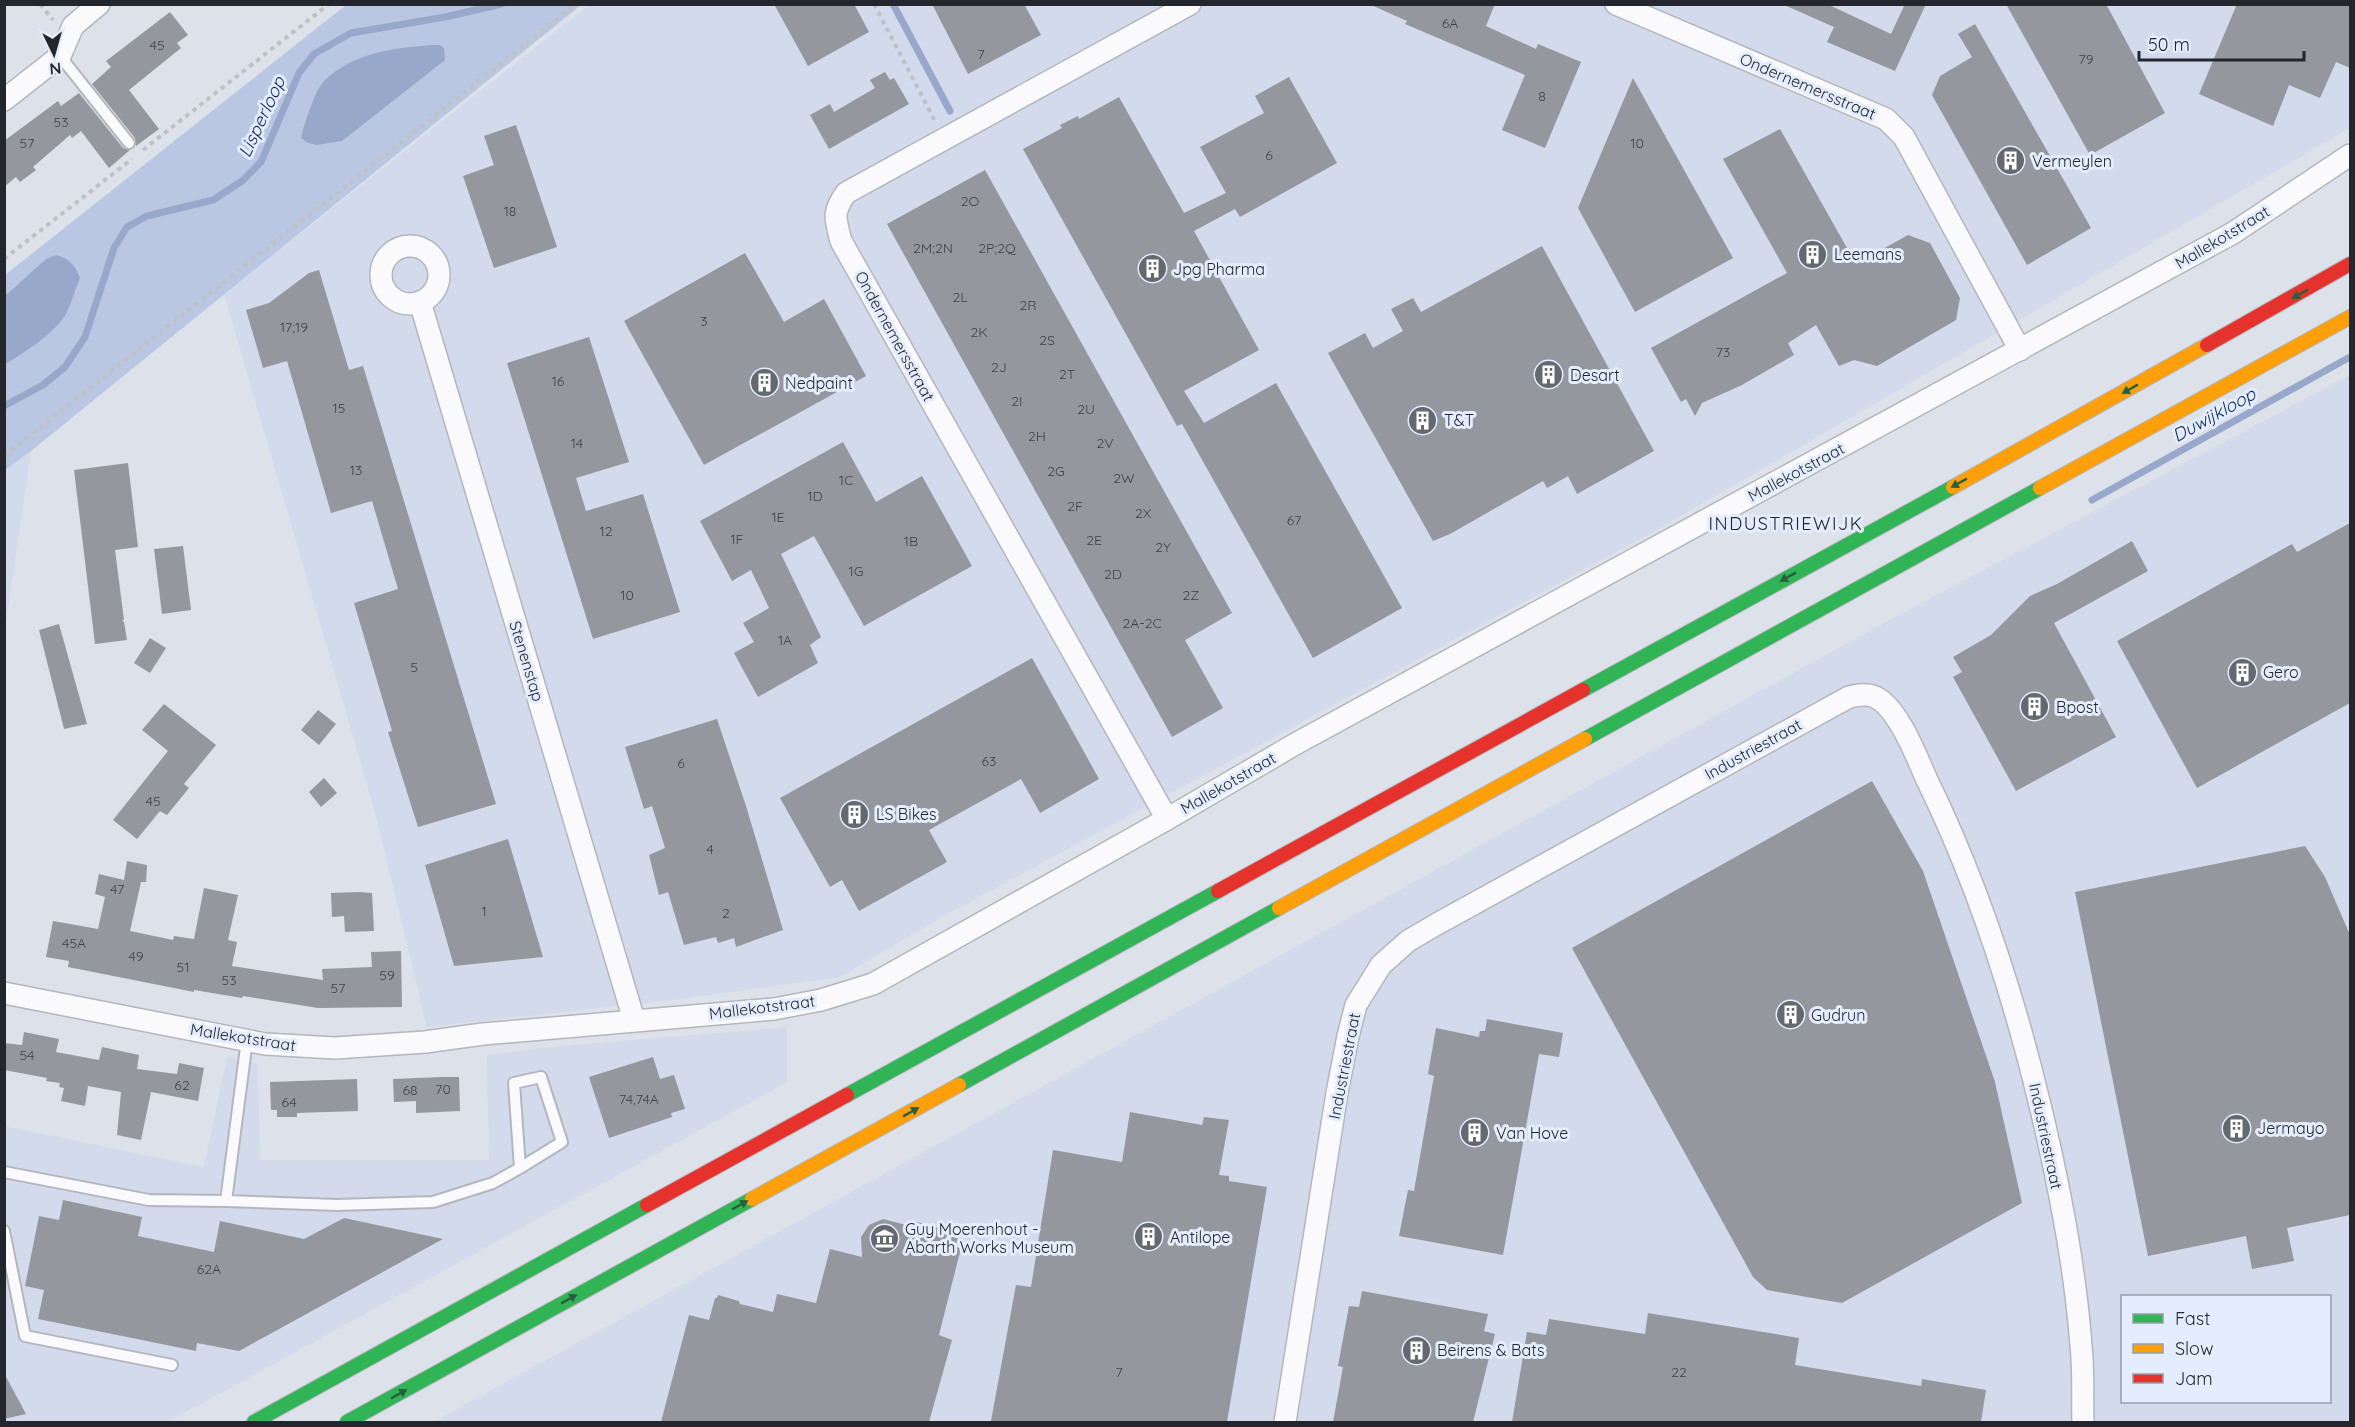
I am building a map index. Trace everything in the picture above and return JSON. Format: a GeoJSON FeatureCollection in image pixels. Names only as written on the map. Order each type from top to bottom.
{"type":"FeatureCollection","features":[{"type":"Feature","properties":{"kind":"highway"},"geometry":{"type":"LineString","coordinates":[[254,1422],[2110,400],[2350,264]]}},
{"type":"Feature","properties":{"kind":"highway"},"geometry":{"type":"LineString","coordinates":[[347,1422],[2350,317]]}},
{"type":"Feature","properties":{"kind":"street"},"geometry":{"type":"LineString","coordinates":[[4,100],[60,56],[73,26],[99,4]]}},
{"type":"Feature","properties":{"kind":"street","name":"Ondernemersstraat"},"geometry":{"type":"LineString","coordinates":[[1167,819],[841,241],[834,215],[846,193],[1190,4]]}},
{"type":"Feature","properties":{"kind":"street","name":"Ondernemersstraat"},"geometry":{"type":"LineString","coordinates":[[1616,4],[1886,119],[1904,137],[2020,350]]}},
{"type":"Feature","properties":{"kind":"street","name":"Mallekotstraat"},"geometry":{"type":"LineString","coordinates":[[4,993],[265,1044],[335,1048],[425,1042],[483,1034],[774,1009],[821,1000],[873,984],[1167,819],[1296,743],[2233,233],[2350,155]]}},
{"type":"Feature","properties":{"kind":"street","name":"Stenenstap"},"geometry":{"type":"LineString","coordinates":[[420,302],[634,1020]]}},
{"type":"Feature","properties":{"kind":"street","name":"Industriestraat"},"geometry":{"type":"LineString","coordinates":[[1285,1422],[1348,1036],[1356,1005],[1381,965],[1408,941],[1485,896],[1849,697],[1862,694],[1874,696],[1883,702],[1901,728],[1948,821],[1994,938],[2025,1042],[2050,1148],[2070,1249],[2082,1347],[2083,1422]]}},
{"type":"Feature","properties":{"kind":"lane"},"geometry":{"type":"LineString","coordinates":[[60,56],[129,143]]}},
{"type":"Feature","properties":{"kind":"lane"},"geometry":{"type":"LineString","coordinates":[[226,1201],[247,1040]]}},
{"type":"Feature","properties":{"kind":"lane"},"geometry":{"type":"LineString","coordinates":[[4,1172],[149,1200],[337,1205],[433,1202],[493,1183],[520,1168],[562,1142],[541,1077],[514,1083],[520,1168]]}},
{"type":"Feature","properties":{"kind":"lane"},"geometry":{"type":"LineString","coordinates":[[4,1231],[25,1335],[172,1365]]}},
{"type":"Feature","properties":{"kind":"path"},"geometry":{"type":"LineString","coordinates":[[4,259],[329,4]]}},
{"type":"Feature","properties":{"kind":"path"},"geometry":{"type":"LineString","coordinates":[[4,456],[576,4]]}},
{"type":"Feature","properties":{"kind":"path"},"geometry":{"type":"LineString","coordinates":[[874,4],[945,140]]}},
{"type":"Feature","properties":{"kind":"shaded area"},"geometry":{"type":"Polygon","coordinates":[[[346,5],[581,5],[5,470],[5,275],[346,5]]]}},
{"type":"Feature","properties":{"kind":"shaded area"},"geometry":{"type":"Polygon","coordinates":[[[589,5],[2350,5],[2350,128],[1655,531],[942,917],[840,977],[672,1000],[427,1027],[375,812],[224,294],[589,5]]]}},
{"type":"Feature","properties":{"kind":"shaded area"},"geometry":{"type":"Polygon","coordinates":[[[440,45],[444,48],[445,60],[342,141],[317,145],[301,138],[317,92],[324,81],[336,71],[375,53],[440,45]]]}},
{"type":"Feature","properties":{"kind":"shaded area"},"geometry":{"type":"Polygon","coordinates":[[[56,255],[71,263],[80,278],[68,310],[47,335],[30,349],[5,364],[5,296],[46,259],[56,255]]]}},
{"type":"Feature","properties":{"kind":"shaded area"},"geometry":{"type":"Polygon","coordinates":[[[2350,375],[2350,1422],[434,1422],[1875,628],[2350,375]]]}},
{"type":"Feature","properties":{"kind":"shaded area"},"geometry":{"type":"Polygon","coordinates":[[[31,451],[5,630],[5,470],[31,451]]]}},
{"type":"Feature","properties":{"kind":"shaded area"},"geometry":{"type":"Polygon","coordinates":[[[787,1025],[787,1082],[168,1422],[5,1422],[4,1126],[204,1167],[227,1057],[258,1064],[260,1160],[489,1160],[487,1055],[561,1046],[778,1028],[787,1025]]]}},
{"type":"Feature","properties":{"kind":"building"},"geometry":{"type":"Polygon","coordinates":[[[774,4],[854,4],[869,32],[808,66],[774,4]]]}},
{"type":"Feature","properties":{"kind":"building"},"geometry":{"type":"Polygon","coordinates":[[[932,4],[1024,4],[1041,35],[968,74],[932,4]]]}},
{"type":"Feature","properties":{"kind":"building"},"geometry":{"type":"Polygon","coordinates":[[[1369,4],[1495,4],[1486,26],[1536,49],[1538,44],[1581,62],[1545,148],[1502,130],[1525,75],[1405,24],[1407,21],[1369,4]]]}},
{"type":"Feature","properties":{"kind":"building"},"geometry":{"type":"Polygon","coordinates":[[[1782,4],[1827,4],[1891,34],[1905,4],[1926,4],[1895,71],[1827,42],[1834,27],[1782,4]]]}},
{"type":"Feature","properties":{"kind":"building"},"geometry":{"type":"Polygon","coordinates":[[[2006,4],[2106,4],[2165,113],[2090,155],[2006,4]]]}},
{"type":"Feature","properties":{"kind":"building"},"geometry":{"type":"Polygon","coordinates":[[[2237,4],[2350,4],[2350,68],[2336,62],[2320,98],[2289,85],[2273,126],[2199,94],[2237,4]]]}},
{"type":"Feature","properties":{"kind":"building"},"geometry":{"type":"Polygon","coordinates":[[[170,12],[188,35],[177,43],[181,48],[129,90],[159,129],[136,146],[135,138],[92,84],[111,67],[106,61],[170,12]]]}},
{"type":"Feature","properties":{"kind":"building","name":"Vermeylen"},"geometry":{"type":"Polygon","coordinates":[[[1975,24],[2091,228],[2027,265],[1932,95],[1940,76],[1972,57],[1958,34],[1975,24]]]}},
{"type":"Feature","properties":{"kind":"building"},"geometry":{"type":"Polygon","coordinates":[[[885,72],[890,80],[894,78],[909,104],[829,149],[810,115],[830,104],[834,112],[875,88],[870,80],[885,72]]]}},
{"type":"Feature","properties":{"kind":"building"},"geometry":{"type":"Polygon","coordinates":[[[1289,77],[1337,163],[1240,217],[1235,209],[1194,231],[1259,350],[1184,391],[1204,423],[1276,383],[1402,608],[1313,658],[1182,424],[1177,426],[1023,149],[1062,128],[1060,125],[1078,116],[1079,119],[1119,97],[1184,213],[1226,193],[1200,147],[1264,113],[1255,96],[1289,77]]]}},
{"type":"Feature","properties":{"kind":"building"},"geometry":{"type":"Polygon","coordinates":[[[1633,78],[1733,258],[1635,312],[1578,208],[1633,78]]]}},
{"type":"Feature","properties":{"kind":"building"},"geometry":{"type":"Polygon","coordinates":[[[79,93],[123,148],[130,150],[109,168],[81,131],[72,138],[70,135],[33,167],[36,170],[20,182],[16,177],[4,187],[4,141],[58,101],[61,106],[79,93]]]}},
{"type":"Feature","properties":{"kind":"building"},"geometry":{"type":"Polygon","coordinates":[[[516,125],[557,247],[494,268],[463,176],[494,165],[484,136],[516,125]]]}},
{"type":"Feature","properties":{"kind":"building","name":"Leemans"},"geometry":{"type":"Polygon","coordinates":[[[1780,129],[1856,264],[1908,235],[1930,243],[1960,298],[1956,320],[1877,366],[1854,360],[1839,366],[1816,325],[1788,343],[1794,355],[1742,385],[1702,403],[1695,416],[1686,399],[1681,402],[1651,348],[1787,273],[1723,159],[1780,129]]]}},
{"type":"Feature","properties":{"kind":"building"},"geometry":{"type":"Polygon","coordinates":[[[985,170],[1232,613],[1185,640],[1223,708],[1172,737],[887,224],[985,170]]]}},
{"type":"Feature","properties":{"kind":"building"},"geometry":{"type":"Polygon","coordinates":[[[1542,246],[1654,451],[1577,494],[1568,476],[1547,488],[1543,481],[1450,534],[1433,541],[1328,353],[1365,333],[1373,348],[1403,331],[1391,309],[1413,298],[1421,312],[1542,246]]]}},
{"type":"Feature","properties":{"kind":"building"},"geometry":{"type":"Polygon","coordinates":[[[745,253],[784,322],[824,299],[866,376],[704,465],[624,321],[745,253]]]}},
{"type":"Feature","properties":{"kind":"building"},"geometry":{"type":"Polygon","coordinates":[[[319,270],[349,370],[363,366],[496,804],[418,827],[388,732],[392,731],[354,603],[398,589],[372,501],[331,513],[287,361],[263,368],[246,310],[269,303],[309,273],[319,270]]]}},
{"type":"Feature","properties":{"kind":"building"},"geometry":{"type":"Polygon","coordinates":[[[589,337],[629,462],[576,478],[586,511],[643,494],[680,612],[593,639],[507,363],[589,337]]]}},
{"type":"Feature","properties":{"kind":"building"},"geometry":{"type":"Polygon","coordinates":[[[843,442],[876,502],[922,476],[972,566],[864,626],[814,536],[781,554],[821,637],[810,645],[818,663],[758,697],[734,653],[754,642],[743,623],[769,608],[751,570],[732,581],[700,521],[843,442]]]}},
{"type":"Feature","properties":{"kind":"building"},"geometry":{"type":"Polygon","coordinates":[[[128,463],[138,547],[115,550],[124,620],[122,620],[127,640],[95,644],[74,470],[128,463]]]}},
{"type":"Feature","properties":{"kind":"building","name":"Gero"},"geometry":{"type":"Polygon","coordinates":[[[2350,523],[2350,703],[2197,788],[2117,641],[2292,544],[2297,552],[2350,523]]]}},
{"type":"Feature","properties":{"kind":"building","name":"Bpost"},"geometry":{"type":"Polygon","coordinates":[[[2132,541],[2148,571],[2054,623],[2116,737],[2016,791],[1953,677],[1962,672],[1953,657],[1991,635],[2030,596],[2057,584],[2132,541]]]}},
{"type":"Feature","properties":{"kind":"building"},"geometry":{"type":"Polygon","coordinates":[[[183,546],[191,610],[162,614],[154,549],[183,546]]]}},
{"type":"Feature","properties":{"kind":"building"},"geometry":{"type":"Polygon","coordinates":[[[59,624],[87,724],[64,729],[39,630],[59,624]]]}},
{"type":"Feature","properties":{"kind":"building"},"geometry":{"type":"Polygon","coordinates":[[[150,638],[166,648],[150,673],[134,663],[150,638]]]}},
{"type":"Feature","properties":{"kind":"building"},"geometry":{"type":"Polygon","coordinates":[[[1032,658],[1099,779],[1040,813],[1021,779],[929,830],[947,862],[859,911],[842,880],[830,887],[780,798],[1032,658]]]}},
{"type":"Feature","properties":{"kind":"building"},"geometry":{"type":"Polygon","coordinates":[[[164,704],[216,745],[184,784],[189,788],[167,815],[160,811],[137,839],[113,820],[168,751],[142,730],[164,704]]]}},
{"type":"Feature","properties":{"kind":"building"},"geometry":{"type":"Polygon","coordinates":[[[318,710],[336,724],[319,745],[301,730],[318,710]]]}},
{"type":"Feature","properties":{"kind":"building"},"geometry":{"type":"Polygon","coordinates":[[[717,719],[783,930],[736,947],[734,938],[718,943],[716,937],[684,945],[668,892],[659,895],[649,855],[665,848],[652,806],[644,809],[625,747],[717,719]]]}},
{"type":"Feature","properties":{"kind":"building"},"geometry":{"type":"Polygon","coordinates":[[[324,778],[337,793],[321,807],[309,792],[324,778]]]}},
{"type":"Feature","properties":{"kind":"building","name":"Gudrun"},"geometry":{"type":"Polygon","coordinates":[[[1872,781],[1923,871],[1995,1082],[2022,1203],[1842,1303],[1767,1290],[1753,1277],[1572,948],[1872,781]]]}},
{"type":"Feature","properties":{"kind":"building"},"geometry":{"type":"Polygon","coordinates":[[[508,839],[543,957],[454,966],[425,865],[508,839]]]}},
{"type":"Feature","properties":{"kind":"building","name":"Jermayo"},"geometry":{"type":"Polygon","coordinates":[[[2305,846],[2325,877],[2350,935],[2350,1215],[2287,1228],[2294,1261],[2252,1269],[2246,1236],[2148,1256],[2075,892],[2305,846]]]}},
{"type":"Feature","properties":{"kind":"building"},"geometry":{"type":"Polygon","coordinates":[[[127,861],[147,865],[146,882],[141,882],[130,931],[173,940],[174,936],[194,939],[204,888],[238,895],[228,940],[237,942],[232,966],[323,980],[322,969],[372,967],[371,952],[401,951],[402,1007],[318,1008],[243,996],[242,998],[194,990],[194,992],[68,967],[69,961],[46,957],[53,921],[98,929],[105,897],[95,894],[99,874],[124,880],[127,861]]]}},
{"type":"Feature","properties":{"kind":"building"},"geometry":{"type":"Polygon","coordinates":[[[331,893],[372,893],[374,931],[345,932],[344,916],[332,917],[331,893]]]}},
{"type":"Feature","properties":{"kind":"building","name":"Van Hove"},"geometry":{"type":"Polygon","coordinates":[[[1487,1019],[1563,1033],[1559,1057],[1539,1054],[1503,1255],[1399,1236],[1408,1190],[1414,1191],[1434,1076],[1428,1074],[1436,1028],[1479,1037],[1480,1031],[1485,1031],[1487,1019]]]}},
{"type":"Feature","properties":{"kind":"building"},"geometry":{"type":"Polygon","coordinates":[[[24,1032],[59,1039],[56,1052],[99,1060],[102,1047],[139,1055],[137,1069],[177,1074],[179,1063],[204,1068],[198,1101],[151,1092],[141,1140],[117,1135],[121,1092],[88,1086],[85,1106],[61,1101],[64,1088],[59,1087],[60,1083],[46,1081],[47,1078],[4,1070],[4,1043],[22,1045],[24,1032]]]}},
{"type":"Feature","properties":{"kind":"building"},"geometry":{"type":"Polygon","coordinates":[[[653,1057],[660,1079],[674,1075],[685,1109],[671,1113],[672,1117],[609,1138],[589,1077],[653,1057]]]}},
{"type":"Feature","properties":{"kind":"building"},"geometry":{"type":"Polygon","coordinates":[[[459,1077],[460,1111],[416,1113],[416,1101],[394,1102],[393,1079],[459,1077]]]}},
{"type":"Feature","properties":{"kind":"building"},"geometry":{"type":"Polygon","coordinates":[[[357,1079],[358,1111],[297,1113],[297,1117],[277,1117],[277,1110],[271,1110],[270,1082],[357,1079]]]}},
{"type":"Feature","properties":{"kind":"building"},"geometry":{"type":"Polygon","coordinates":[[[1130,1112],[1202,1125],[1204,1117],[1229,1120],[1219,1175],[1229,1176],[1229,1181],[1267,1187],[1227,1422],[991,1421],[1016,1285],[1031,1287],[1053,1150],[1122,1162],[1130,1112]]]}},
{"type":"Feature","properties":{"kind":"building"},"geometry":{"type":"Polygon","coordinates":[[[63,1200],[142,1217],[138,1236],[214,1252],[220,1221],[304,1239],[344,1218],[443,1239],[239,1351],[197,1343],[196,1351],[38,1319],[44,1290],[25,1286],[39,1216],[59,1220],[63,1200]]]}},
{"type":"Feature","properties":{"kind":"building"},"geometry":{"type":"Polygon","coordinates":[[[883,1219],[906,1225],[910,1220],[946,1230],[947,1235],[958,1237],[955,1247],[961,1248],[939,1335],[952,1340],[929,1422],[661,1422],[689,1315],[709,1320],[715,1298],[718,1295],[739,1301],[740,1304],[773,1312],[777,1294],[816,1303],[830,1249],[862,1257],[861,1237],[869,1225],[883,1219]]]}},
{"type":"Feature","properties":{"kind":"building","name":"Beirens & Bats"},"geometry":{"type":"Polygon","coordinates":[[[1362,1291],[1488,1314],[1484,1331],[1495,1334],[1473,1422],[1333,1422],[1343,1367],[1338,1366],[1349,1306],[1359,1307],[1362,1291]]]}},
{"type":"Feature","properties":{"kind":"building"},"geometry":{"type":"Polygon","coordinates":[[[1648,1313],[1799,1338],[1795,1365],[1921,1386],[1922,1379],[1986,1390],[1981,1422],[1512,1422],[1527,1332],[1546,1335],[1549,1319],[1645,1334],[1648,1313]]]}},
{"type":"Feature","properties":{"kind":"building"},"geometry":{"type":"Polygon","coordinates":[[[4,1373],[26,1414],[4,1419],[4,1373]]]}},
{"type":"Feature","properties":{"kind":"waterway","name":"Lisperloop"},"geometry":{"type":"LineString","coordinates":[[4,406],[43,385],[65,367],[85,337],[114,248],[127,227],[147,216],[213,200],[242,181],[261,162],[299,73],[314,54],[351,33],[445,17],[502,4]]}},
{"type":"Feature","properties":{"kind":"waterway","name":"Duwijkloop"},"geometry":{"type":"LineString","coordinates":[[893,4],[950,111]]}},
{"type":"Feature","properties":{"kind":"waterway","name":"Duwijkloop"},"geometry":{"type":"LineString","coordinates":[[2092,500],[2350,357]]}},
{"type":"Feature","properties":{"kind":"traffic: fast"},"geometry":{"type":"LineString","coordinates":[[1583,690],[1953,487]]}},
{"type":"Feature","properties":{"kind":"traffic: fast"},"geometry":{"type":"LineString","coordinates":[[1585,739],[2040,488]]}},
{"type":"Feature","properties":{"kind":"traffic: fast"},"geometry":{"type":"LineString","coordinates":[[847,1095],[1218,891]]}},
{"type":"Feature","properties":{"kind":"traffic: fast"},"geometry":{"type":"LineString","coordinates":[[959,1085],[1279,908]]}},
{"type":"Feature","properties":{"kind":"traffic: fast"},"geometry":{"type":"LineString","coordinates":[[347,1422],[752,1199]]}},
{"type":"Feature","properties":{"kind":"traffic: fast"},"geometry":{"type":"LineString","coordinates":[[254,1422],[647,1205]]}},
{"type":"Feature","properties":{"kind":"traffic: slow"},"geometry":{"type":"LineString","coordinates":[[2040,488],[2350,317]]}},
{"type":"Feature","properties":{"kind":"traffic: slow"},"geometry":{"type":"LineString","coordinates":[[1953,487],[2207,345]]}},
{"type":"Feature","properties":{"kind":"traffic: slow"},"geometry":{"type":"LineString","coordinates":[[1279,908],[1585,739]]}},
{"type":"Feature","properties":{"kind":"traffic: slow"},"geometry":{"type":"LineString","coordinates":[[752,1199],[959,1085]]}},
{"type":"Feature","properties":{"kind":"traffic: jam"},"geometry":{"type":"LineString","coordinates":[[2207,345],[2350,264]]}},
{"type":"Feature","properties":{"kind":"traffic: jam"},"geometry":{"type":"LineString","coordinates":[[1218,891],[1583,690]]}},
{"type":"Feature","properties":{"kind":"traffic: jam"},"geometry":{"type":"LineString","coordinates":[[647,1205],[847,1095]]}},
{"type":"Feature","properties":{"kind":"place","name":"Vermeylen"},"geometry":{"type":"Point","coordinates":[2011,161]}},
{"type":"Feature","properties":{"kind":"place","name":"Leemans"},"geometry":{"type":"Point","coordinates":[1813,254]}},
{"type":"Feature","properties":{"kind":"place","name":"Jpg Pharma"},"geometry":{"type":"Point","coordinates":[1152,269]}},
{"type":"Feature","properties":{"kind":"place","name":"Desart"},"geometry":{"type":"Point","coordinates":[1549,375]}},
{"type":"Feature","properties":{"kind":"place","name":"Nedpaint"},"geometry":{"type":"Point","coordinates":[764,383]}},
{"type":"Feature","properties":{"kind":"place","name":"T&T"},"geometry":{"type":"Point","coordinates":[1423,420]}},
{"type":"Feature","properties":{"kind":"place","name":"Gero"},"geometry":{"type":"Point","coordinates":[2242,672]}},
{"type":"Feature","properties":{"kind":"place","name":"Bpost"},"geometry":{"type":"Point","coordinates":[2035,707]}},
{"type":"Feature","properties":{"kind":"place","name":"LS Bikes"},"geometry":{"type":"Point","coordinates":[855,814]}},
{"type":"Feature","properties":{"kind":"place","name":"Gudrun"},"geometry":{"type":"Point","coordinates":[1790,1015]}},
{"type":"Feature","properties":{"kind":"place","name":"Jermayo"},"geometry":{"type":"Point","coordinates":[2236,1128]}},
{"type":"Feature","properties":{"kind":"place","name":"Van Hove"},"geometry":{"type":"Point","coordinates":[1475,1133]}},
{"type":"Feature","properties":{"kind":"place","name":"Antilope"},"geometry":{"type":"Point","coordinates":[1149,1237]}},
{"type":"Feature","properties":{"kind":"place","name":"Guy Moerenhout - Abarth Works Museum"},"geometry":{"type":"Point","coordinates":[884,1238]}},
{"type":"Feature","properties":{"kind":"place","name":"Beirens & Bats"},"geometry":{"type":"Point","coordinates":[1416,1350]}},
{"type":"Feature","properties":{"kind":"district","name":"INDUSTRIEWIJK"},"geometry":{"type":"Point","coordinates":[1786,524]}}]}
